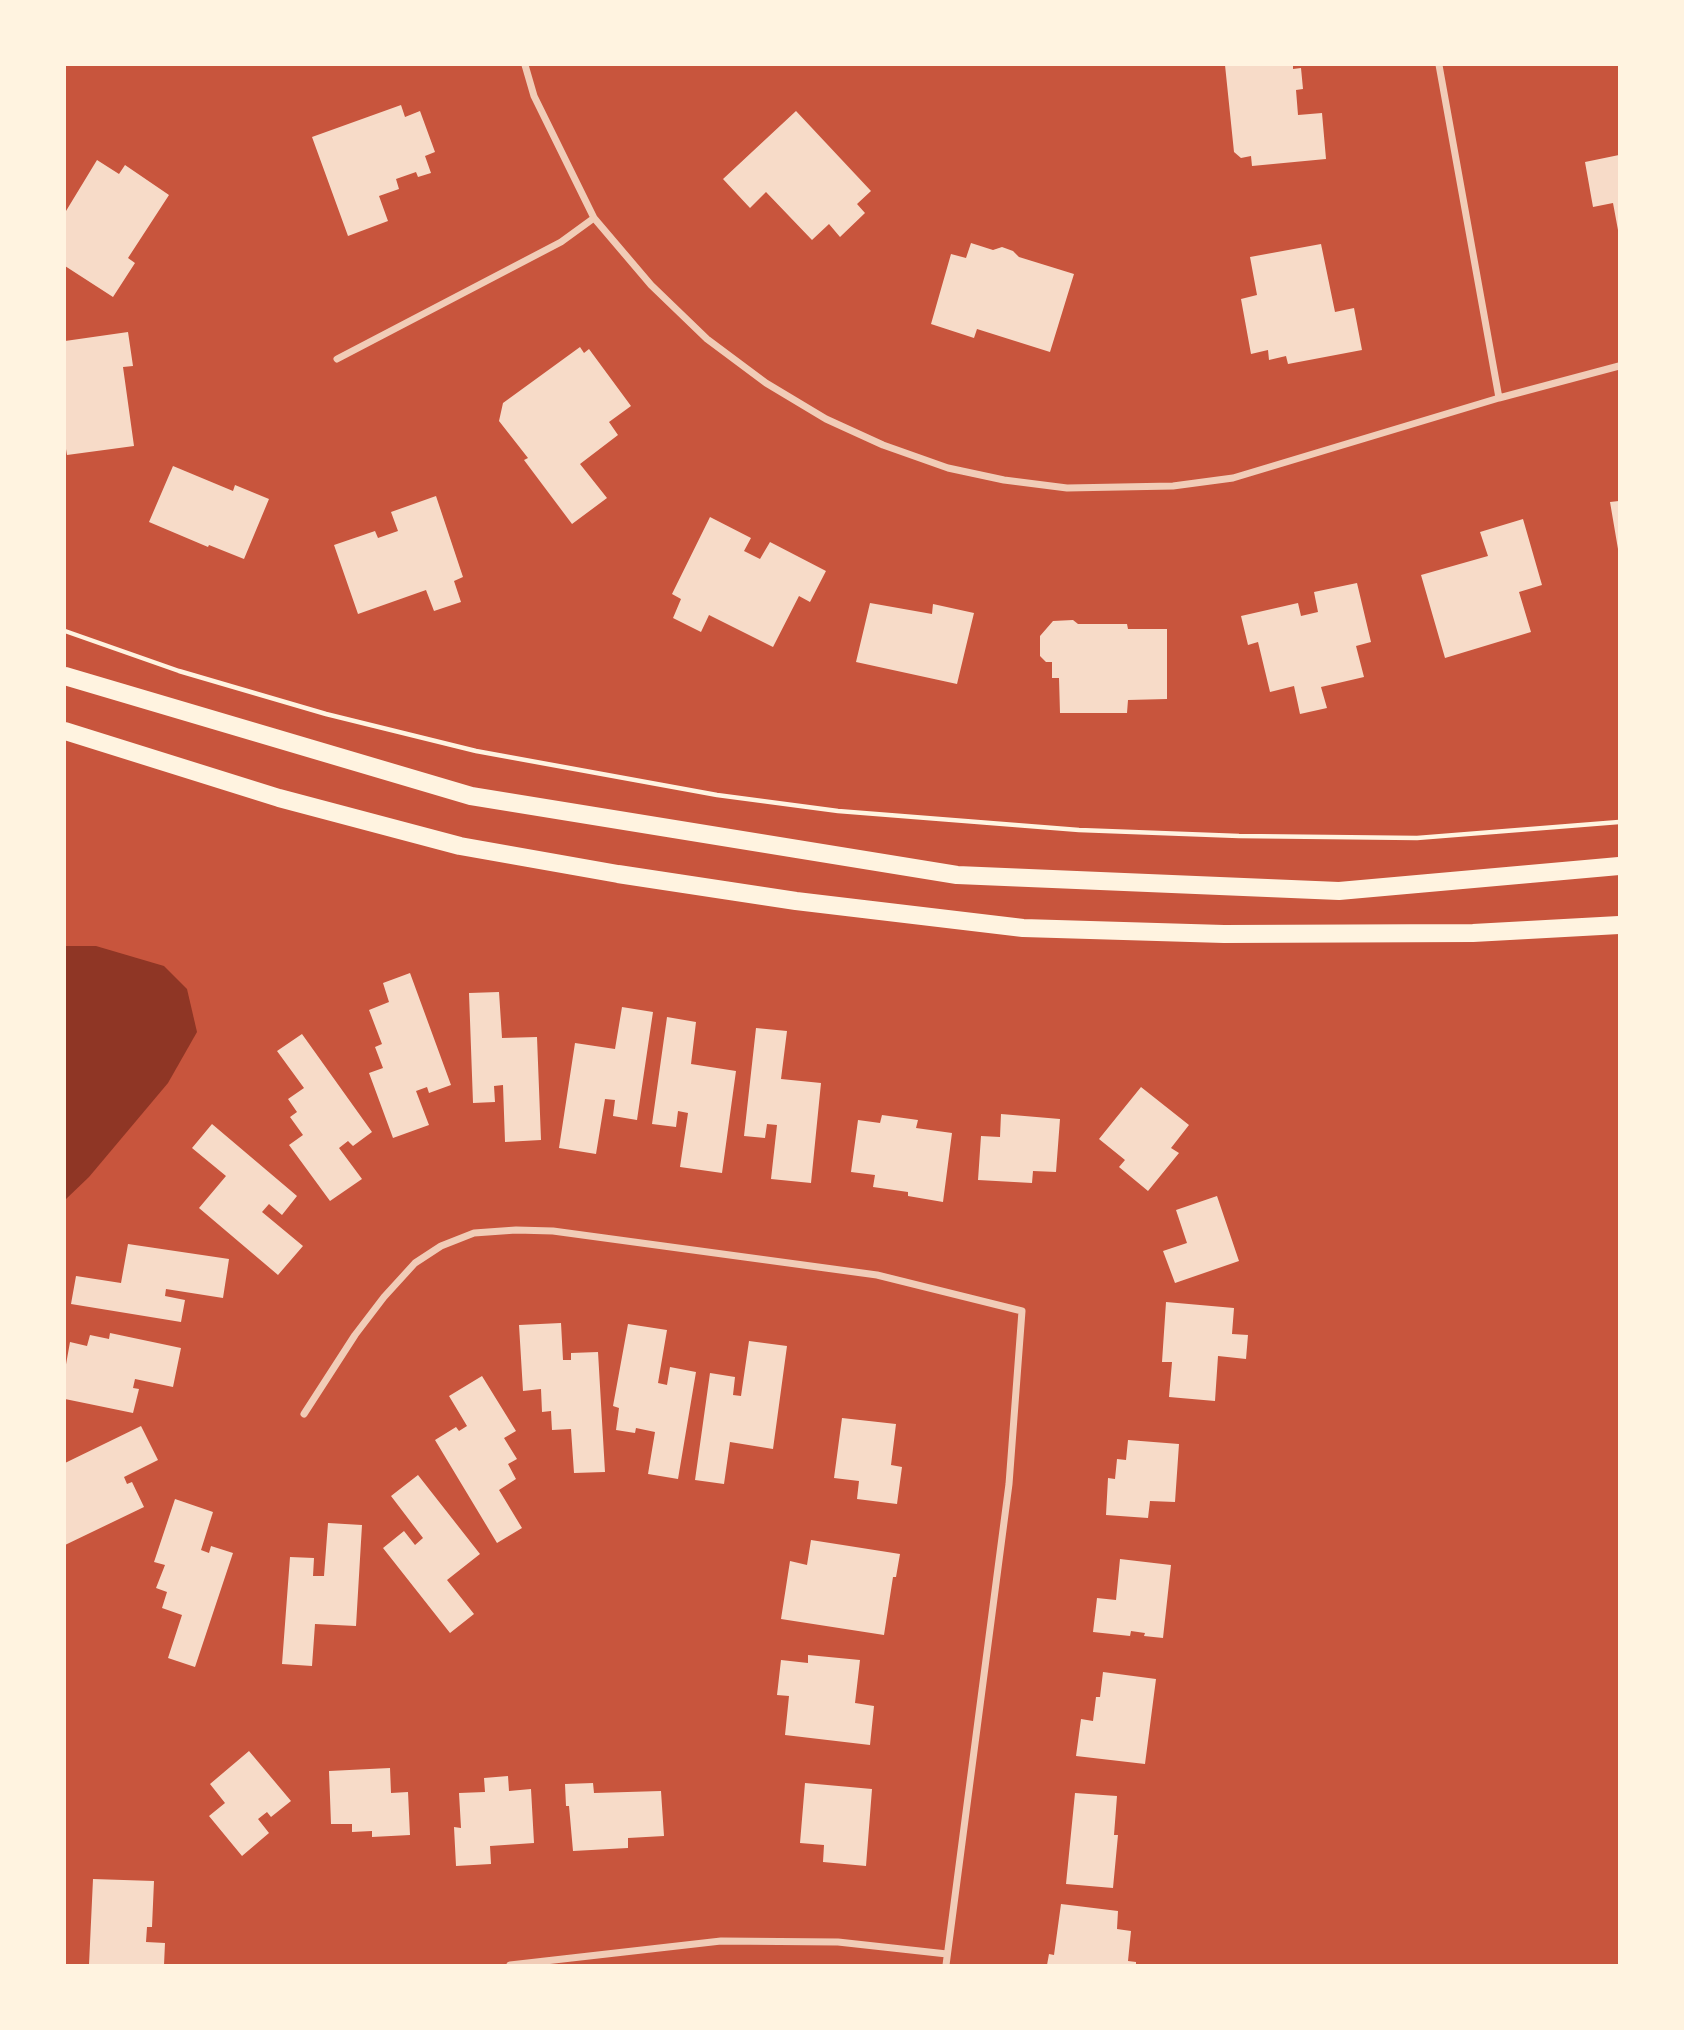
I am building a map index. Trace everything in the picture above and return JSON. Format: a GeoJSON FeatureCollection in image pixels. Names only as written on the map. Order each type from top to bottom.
{"type":"FeatureCollection","features":[{"type":"Feature","properties":{"kind":"main road"},"geometry":{"type":"LineString","coordinates":[[65,676],[471,796],[957,875],[1339,891],[1619,866]]}},
{"type":"Feature","properties":{"kind":"main road"},"geometry":{"type":"LineString","coordinates":[[65,731],[279,798],[460,846],[618,874],[796,901],[1023,928],[1210,934],[1473,933],[1619,925]]}},
{"type":"Feature","properties":{"kind":"street"},"geometry":{"type":"LineString","coordinates":[[525,65],[534,96],[594,218],[651,285],[707,339],[766,383],[826,419],[884,445],[948,468],[1004,481],[1067,488],[1173,486],[1233,478],[1499,398],[1619,366]]}},
{"type":"Feature","properties":{"kind":"street"},"geometry":{"type":"LineString","coordinates":[[1439,65],[1499,398]]}},
{"type":"Feature","properties":{"kind":"street"},"geometry":{"type":"LineString","coordinates":[[337,359],[561,242],[594,218]]}},
{"type":"Feature","properties":{"kind":"street"},"geometry":{"type":"LineString","coordinates":[[304,1414],[355,1335],[415,1263],[441,1246],[474,1233],[553,1231],[877,1275],[1022,1311],[1009,1484],[946,1965]]}},
{"type":"Feature","properties":{"kind":"street"},"geometry":{"type":"LineString","coordinates":[[510,1965],[721,1941],[838,1942],[947,1954]]}},
{"type":"Feature","properties":{"kind":"path"},"geometry":{"type":"LineString","coordinates":[[65,631],[179,671],[326,714],[476,751],[717,795],[825,809],[1079,830],[1239,836],[1418,838],[1619,822]]}},
{"type":"Feature","properties":{"kind":"shaded area"},"geometry":{"type":"Polygon","coordinates":[[[65,946],[96,946],[164,966],[187,989],[197,1032],[168,1083],[89,1177],[65,1200],[65,946]]]}},
{"type":"Feature","properties":{"kind":"building"},"geometry":{"type":"Polygon","coordinates":[[[1225,65],[1293,65],[1293,69],[1301,68],[1303,89],[1296,90],[1298,115],[1322,113],[1326,159],[1252,166],[1251,156],[1241,158],[1234,152],[1225,65]]]}},
{"type":"Feature","properties":{"kind":"building"},"geometry":{"type":"Polygon","coordinates":[[[401,105],[405,117],[420,111],[435,152],[425,156],[431,173],[418,177],[416,172],[396,179],[399,189],[379,196],[388,221],[348,236],[312,137],[401,105]]]}},
{"type":"Feature","properties":{"kind":"building"},"geometry":{"type":"Polygon","coordinates":[[[796,111],[871,191],[857,204],[865,213],[840,237],[829,224],[812,240],[766,192],[750,208],[723,179],[796,111]]]}},
{"type":"Feature","properties":{"kind":"building"},"geometry":{"type":"Polygon","coordinates":[[[1619,155],[1618,230],[1613,203],[1593,207],[1585,162],[1619,155]]]}},
{"type":"Feature","properties":{"kind":"building"},"geometry":{"type":"Polygon","coordinates":[[[97,160],[119,174],[125,165],[169,195],[128,258],[135,263],[113,297],[65,266],[65,210],[97,160]]]}},
{"type":"Feature","properties":{"kind":"building"},"geometry":{"type":"Polygon","coordinates":[[[971,243],[993,250],[1002,247],[1013,251],[1019,257],[1074,274],[1050,352],[977,329],[974,338],[931,324],[951,254],[966,258],[971,243]]]}},
{"type":"Feature","properties":{"kind":"building"},"geometry":{"type":"Polygon","coordinates":[[[1321,244],[1335,312],[1354,308],[1362,350],[1288,364],[1286,356],[1269,360],[1268,350],[1251,354],[1241,299],[1257,295],[1250,257],[1321,244]]]}},
{"type":"Feature","properties":{"kind":"building"},"geometry":{"type":"Polygon","coordinates":[[[128,332],[133,366],[123,367],[134,446],[67,455],[65,341],[128,332]]]}},
{"type":"Feature","properties":{"kind":"building"},"geometry":{"type":"Polygon","coordinates":[[[580,347],[584,353],[589,349],[631,406],[609,422],[618,435],[580,464],[607,498],[572,524],[524,460],[528,458],[499,421],[503,403],[580,347]]]}},
{"type":"Feature","properties":{"kind":"building"},"geometry":{"type":"Polygon","coordinates":[[[173,466],[233,491],[235,485],[269,499],[244,559],[149,522],[173,466]]]}},
{"type":"Feature","properties":{"kind":"building"},"geometry":{"type":"Polygon","coordinates":[[[436,496],[463,577],[454,581],[461,602],[434,611],[426,590],[358,614],[334,545],[375,531],[378,538],[398,531],[391,512],[436,496]]]}},
{"type":"Feature","properties":{"kind":"building"},"geometry":{"type":"Polygon","coordinates":[[[1619,501],[1619,549],[1618,549],[1610,502],[1619,501]]]}},
{"type":"Feature","properties":{"kind":"building"},"geometry":{"type":"Polygon","coordinates":[[[710,517],[751,538],[744,551],[760,559],[770,542],[826,571],[810,602],[799,596],[773,647],[709,615],[701,632],[673,618],[681,599],[672,594],[710,517]]]}},
{"type":"Feature","properties":{"kind":"building"},"geometry":{"type":"Polygon","coordinates":[[[1523,519],[1542,585],[1519,592],[1531,632],[1445,658],[1421,575],[1488,556],[1480,532],[1523,519]]]}},
{"type":"Feature","properties":{"kind":"building"},"geometry":{"type":"Polygon","coordinates":[[[1357,583],[1371,642],[1356,646],[1364,677],[1321,687],[1327,708],[1300,714],[1294,686],[1270,692],[1258,642],[1248,645],[1241,616],[1298,603],[1301,616],[1318,612],[1314,592],[1357,583]]]}},
{"type":"Feature","properties":{"kind":"building"},"geometry":{"type":"Polygon","coordinates":[[[870,603],[932,614],[933,604],[974,613],[957,684],[856,662],[870,603]]]}},
{"type":"Feature","properties":{"kind":"building"},"geometry":{"type":"Polygon","coordinates":[[[1073,620],[1078,624],[1127,624],[1128,629],[1167,629],[1167,699],[1128,700],[1127,713],[1060,713],[1059,678],[1052,678],[1052,662],[1046,662],[1040,656],[1040,636],[1053,621],[1073,620]]]}},
{"type":"Feature","properties":{"kind":"building"},"geometry":{"type":"Polygon","coordinates":[[[410,973],[451,1085],[429,1093],[427,1087],[416,1091],[429,1125],[393,1138],[369,1073],[383,1068],[375,1047],[382,1044],[369,1010],[389,1002],[383,983],[410,973]]]}},
{"type":"Feature","properties":{"kind":"building"},"geometry":{"type":"Polygon","coordinates":[[[499,992],[502,1038],[537,1037],[541,1140],[505,1142],[503,1085],[494,1086],[495,1102],[473,1103],[469,993],[499,992]]]}},
{"type":"Feature","properties":{"kind":"building"},"geometry":{"type":"Polygon","coordinates":[[[622,1007],[653,1012],[637,1120],[613,1116],[615,1100],[605,1099],[596,1154],[559,1148],[575,1043],[615,1049],[622,1007]]]}},
{"type":"Feature","properties":{"kind":"building"},"geometry":{"type":"Polygon","coordinates":[[[667,1017],[696,1022],[691,1064],[736,1071],[722,1173],[680,1167],[688,1113],[678,1111],[676,1127],[652,1124],[667,1017]]]}},
{"type":"Feature","properties":{"kind":"building"},"geometry":{"type":"Polygon","coordinates":[[[756,1028],[787,1031],[781,1079],[821,1083],[811,1183],[771,1179],[777,1125],[767,1124],[765,1138],[744,1136],[756,1028]]]}},
{"type":"Feature","properties":{"kind":"building"},"geometry":{"type":"Polygon","coordinates":[[[302,1034],[372,1132],[353,1146],[348,1141],[339,1148],[362,1179],[330,1201],[289,1145],[303,1135],[290,1117],[297,1112],[288,1099],[304,1088],[277,1051],[302,1034]]]}},
{"type":"Feature","properties":{"kind":"building"},"geometry":{"type":"Polygon","coordinates":[[[1141,1087],[1189,1125],[1171,1148],[1179,1153],[1148,1191],[1119,1167],[1125,1160],[1099,1139],[1141,1087]]]}},
{"type":"Feature","properties":{"kind":"building"},"geometry":{"type":"Polygon","coordinates":[[[1001,1114],[1060,1119],[1056,1172],[1033,1171],[1032,1183],[978,1180],[981,1136],[1000,1137],[1001,1114]]]}},
{"type":"Feature","properties":{"kind":"building"},"geometry":{"type":"Polygon","coordinates":[[[882,1115],[918,1120],[916,1128],[952,1133],[943,1202],[908,1196],[908,1192],[873,1187],[875,1175],[851,1172],[858,1120],[880,1123],[882,1115]]]}},
{"type":"Feature","properties":{"kind":"building"},"geometry":{"type":"Polygon","coordinates":[[[212,1124],[297,1196],[282,1215],[269,1204],[262,1212],[303,1246],[278,1275],[199,1208],[226,1176],[192,1148],[212,1124]]]}},
{"type":"Feature","properties":{"kind":"building"},"geometry":{"type":"Polygon","coordinates":[[[1217,1196],[1239,1261],[1175,1283],[1163,1251],[1187,1243],[1176,1210],[1217,1196]]]}},
{"type":"Feature","properties":{"kind":"building"},"geometry":{"type":"Polygon","coordinates":[[[128,1244],[229,1259],[223,1298],[166,1289],[165,1296],[185,1300],[181,1322],[71,1304],[76,1276],[121,1283],[128,1244]]]}},
{"type":"Feature","properties":{"kind":"building"},"geometry":{"type":"Polygon","coordinates":[[[1166,1302],[1234,1308],[1232,1334],[1248,1335],[1246,1359],[1218,1356],[1215,1401],[1169,1397],[1172,1362],[1162,1362],[1166,1302]]]}},
{"type":"Feature","properties":{"kind":"building"},"geometry":{"type":"Polygon","coordinates":[[[561,1323],[563,1360],[571,1360],[571,1353],[598,1352],[605,1472],[574,1473],[571,1429],[552,1430],[551,1411],[542,1412],[541,1389],[523,1391],[519,1325],[561,1323]]]}},
{"type":"Feature","properties":{"kind":"building"},"geometry":{"type":"Polygon","coordinates":[[[628,1324],[667,1330],[658,1383],[667,1385],[670,1367],[696,1372],[678,1479],[648,1474],[655,1432],[636,1428],[635,1433],[616,1430],[619,1408],[613,1406],[628,1324]]]}},
{"type":"Feature","properties":{"kind":"building"},"geometry":{"type":"Polygon","coordinates":[[[110,1333],[181,1348],[173,1387],[135,1379],[133,1388],[139,1389],[133,1413],[65,1399],[65,1370],[70,1342],[87,1346],[90,1335],[109,1339],[110,1333]]]}},
{"type":"Feature","properties":{"kind":"building"},"geometry":{"type":"Polygon","coordinates":[[[749,1341],[787,1346],[773,1449],[730,1442],[724,1484],[695,1480],[710,1373],[735,1377],[733,1395],[741,1396],[749,1341]]]}},
{"type":"Feature","properties":{"kind":"building"},"geometry":{"type":"Polygon","coordinates":[[[482,1376],[516,1431],[504,1438],[517,1459],[508,1464],[516,1479],[499,1490],[522,1528],[497,1543],[435,1440],[456,1427],[459,1431],[467,1426],[449,1396],[482,1376]]]}},
{"type":"Feature","properties":{"kind":"building"},"geometry":{"type":"Polygon","coordinates":[[[842,1418],[896,1424],[891,1465],[902,1467],[897,1504],[857,1499],[859,1481],[834,1478],[842,1418]]]}},
{"type":"Feature","properties":{"kind":"building"},"geometry":{"type":"Polygon","coordinates":[[[141,1426],[158,1460],[124,1477],[127,1484],[132,1482],[144,1507],[65,1545],[65,1463],[141,1426]]]}},
{"type":"Feature","properties":{"kind":"building"},"geometry":{"type":"Polygon","coordinates":[[[1128,1440],[1179,1444],[1175,1502],[1150,1501],[1148,1518],[1106,1515],[1108,1478],[1115,1479],[1117,1459],[1126,1460],[1128,1440]]]}},
{"type":"Feature","properties":{"kind":"building"},"geometry":{"type":"Polygon","coordinates":[[[418,1475],[480,1554],[447,1580],[474,1614],[450,1633],[383,1548],[404,1531],[415,1545],[423,1538],[391,1496],[418,1475]]]}},
{"type":"Feature","properties":{"kind":"building"},"geometry":{"type":"Polygon","coordinates":[[[175,1499],[213,1512],[201,1550],[209,1553],[211,1546],[233,1553],[195,1667],[168,1658],[182,1615],[162,1608],[167,1592],[156,1588],[165,1565],[154,1562],[175,1499]]]}},
{"type":"Feature","properties":{"kind":"building"},"geometry":{"type":"Polygon","coordinates":[[[328,1523],[362,1525],[356,1626],[315,1624],[312,1666],[282,1664],[290,1557],[314,1558],[313,1576],[324,1576],[328,1523]]]}},
{"type":"Feature","properties":{"kind":"building"},"geometry":{"type":"Polygon","coordinates":[[[811,1540],[900,1554],[896,1577],[893,1577],[884,1635],[781,1619],[790,1561],[807,1565],[811,1540]]]}},
{"type":"Feature","properties":{"kind":"building"},"geometry":{"type":"Polygon","coordinates":[[[1120,1559],[1171,1565],[1163,1638],[1144,1636],[1145,1633],[1131,1631],[1130,1636],[1093,1632],[1097,1598],[1116,1600],[1120,1559]]]}},
{"type":"Feature","properties":{"kind":"building"},"geometry":{"type":"Polygon","coordinates":[[[808,1655],[860,1660],[855,1703],[874,1706],[870,1745],[785,1735],[789,1696],[777,1695],[781,1660],[808,1663],[808,1655]]]}},
{"type":"Feature","properties":{"kind":"building"},"geometry":{"type":"Polygon","coordinates":[[[1103,1672],[1156,1679],[1145,1764],[1076,1756],[1081,1719],[1093,1721],[1103,1672]]]}},
{"type":"Feature","properties":{"kind":"building"},"geometry":{"type":"Polygon","coordinates":[[[249,1751],[291,1801],[271,1817],[267,1812],[258,1819],[269,1833],[242,1856],[209,1816],[225,1803],[210,1784],[249,1751]]]}},
{"type":"Feature","properties":{"kind":"building"},"geometry":{"type":"Polygon","coordinates":[[[390,1768],[391,1793],[408,1792],[410,1835],[372,1837],[372,1831],[352,1832],[352,1824],[331,1824],[329,1771],[390,1768]]]}},
{"type":"Feature","properties":{"kind":"building"},"geometry":{"type":"Polygon","coordinates":[[[508,1776],[509,1791],[531,1789],[534,1843],[490,1846],[491,1864],[456,1866],[454,1827],[461,1828],[459,1793],[485,1792],[484,1778],[508,1776]]]}},
{"type":"Feature","properties":{"kind":"building"},"geometry":{"type":"Polygon","coordinates":[[[593,1783],[594,1793],[661,1791],[664,1836],[628,1838],[628,1848],[573,1851],[565,1784],[593,1783]]]}},
{"type":"Feature","properties":{"kind":"building"},"geometry":{"type":"Polygon","coordinates":[[[805,1783],[872,1789],[866,1866],[823,1862],[824,1845],[800,1843],[805,1783]]]}},
{"type":"Feature","properties":{"kind":"building"},"geometry":{"type":"Polygon","coordinates":[[[1075,1793],[1117,1796],[1114,1835],[1118,1835],[1113,1888],[1066,1884],[1075,1793]]]}},
{"type":"Feature","properties":{"kind":"building"},"geometry":{"type":"Polygon","coordinates":[[[93,1879],[154,1881],[152,1927],[147,1927],[146,1942],[165,1943],[164,1965],[89,1965],[93,1879]]]}},
{"type":"Feature","properties":{"kind":"building"},"geometry":{"type":"Polygon","coordinates":[[[1061,1904],[1118,1911],[1117,1929],[1131,1931],[1128,1961],[1136,1962],[1136,1965],[1047,1965],[1049,1954],[1054,1955],[1061,1904]]]}}]}
